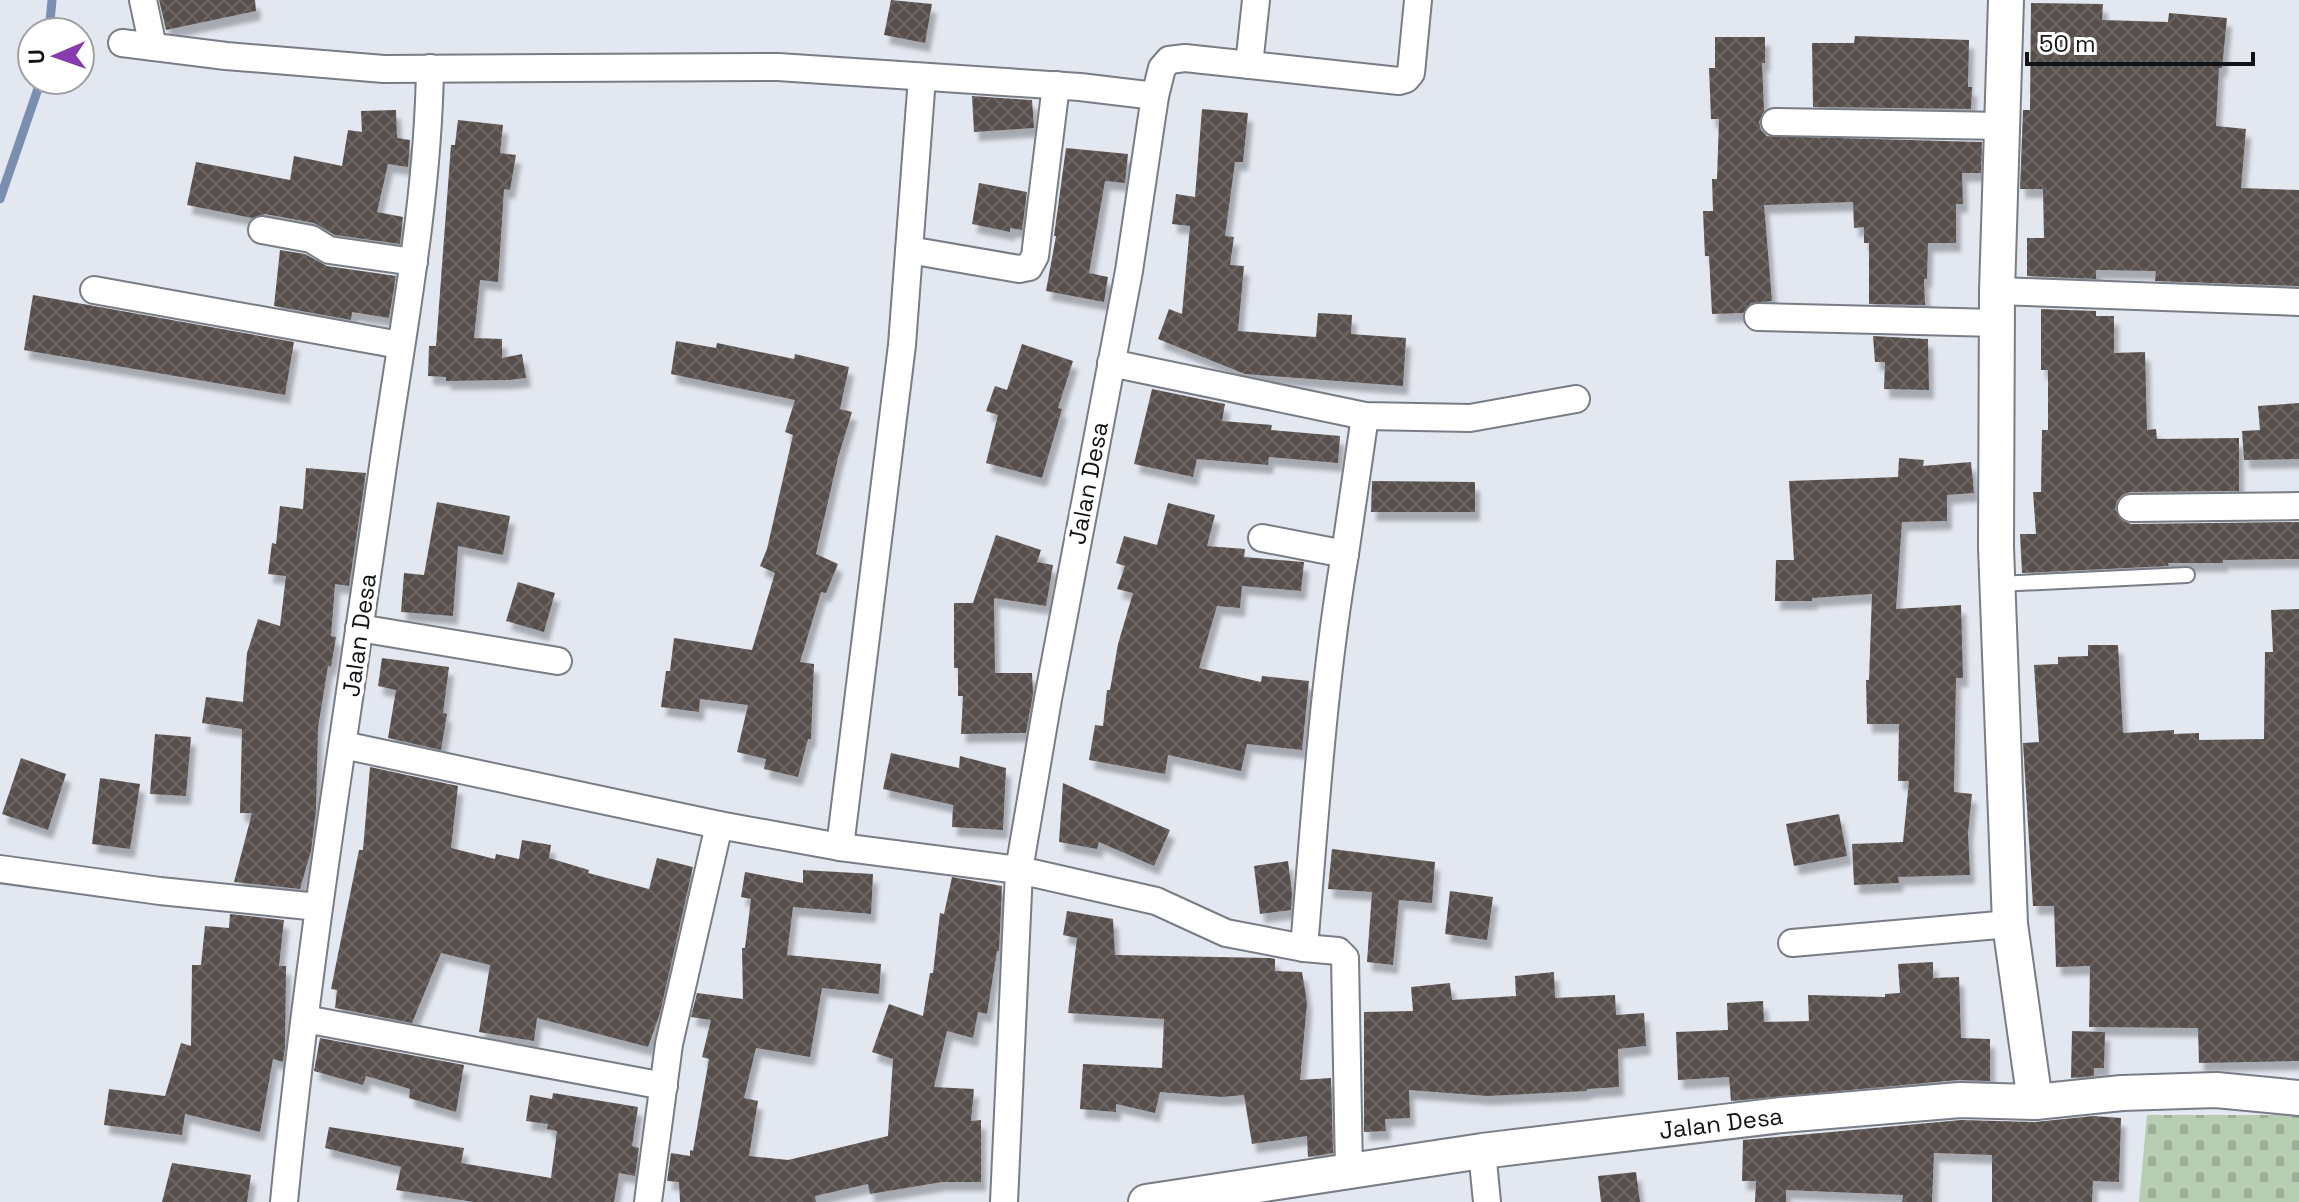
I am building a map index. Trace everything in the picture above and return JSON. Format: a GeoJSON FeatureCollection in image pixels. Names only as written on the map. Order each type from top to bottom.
{"type":"FeatureCollection","features":[{"type":"Feature","properties":{"kind":"street"},"geometry":{"type":"LineString","coordinates":[[143,0],[153,47]]}},
{"type":"Feature","properties":{"kind":"street"},"geometry":{"type":"LineString","coordinates":[[1256,0],[1249,65],[1399,81],[1411,73],[1418,0]]}},
{"type":"Feature","properties":{"kind":"street"},"geometry":{"type":"LineString","coordinates":[[2006,0],[1997,307],[1997,584],[2010,924],[2035,1102]]}},
{"type":"Feature","properties":{"kind":"street"},"geometry":{"type":"LineString","coordinates":[[122,43],[384,69],[778,67],[1056,85],[1155,96]]}},
{"type":"Feature","properties":{"kind":"street","name":"Jalan Desa"},"geometry":{"type":"LineString","coordinates":[[1004,1202],[1019,870],[1129,271],[1155,96],[1162,68],[1169,60],[1185,58],[1249,65]]}},
{"type":"Feature","properties":{"kind":"street","name":"Jalan Desa"},"geometry":{"type":"LineString","coordinates":[[284,1202],[318,907],[414,262],[430,68]]}},
{"type":"Feature","properties":{"kind":"street"},"geometry":{"type":"LineString","coordinates":[[840,847],[902,345],[922,77]]}},
{"type":"Feature","properties":{"kind":"street"},"geometry":{"type":"LineString","coordinates":[[909,250],[1019,269],[1029,267],[1035,256],[1056,85]]}},
{"type":"Feature","properties":{"kind":"street"},"geometry":{"type":"LineString","coordinates":[[1775,122],[2002,126]]}},
{"type":"Feature","properties":{"kind":"street"},"geometry":{"type":"LineString","coordinates":[[262,230],[311,239],[329,250],[414,262]]}},
{"type":"Feature","properties":{"kind":"street"},"geometry":{"type":"LineString","coordinates":[[94,290],[400,345]]}},
{"type":"Feature","properties":{"kind":"street"},"geometry":{"type":"LineString","coordinates":[[1758,317],[1997,307],[2299,302]]}},
{"type":"Feature","properties":{"kind":"street"},"geometry":{"type":"LineString","coordinates":[[1111,363],[1365,416],[1470,418],[1576,399]]}},
{"type":"Feature","properties":{"kind":"street"},"geometry":{"type":"LineString","coordinates":[[1304,948],[1318,767],[1336,608],[1365,416]]}},
{"type":"Feature","properties":{"kind":"street"},"geometry":{"type":"LineString","coordinates":[[2131,508],[2299,506]]}},
{"type":"Feature","properties":{"kind":"street"},"geometry":{"type":"LineString","coordinates":[[1262,538],[1345,554]]}},
{"type":"Feature","properties":{"kind":"street"},"geometry":{"type":"LineString","coordinates":[[359,628],[558,661]]}},
{"type":"Feature","properties":{"kind":"street"},"geometry":{"type":"LineString","coordinates":[[343,745],[719,825],[840,847],[1019,870],[1156,901],[1226,933],[1304,948],[1338,951],[1345,958],[1349,1170]]}},
{"type":"Feature","properties":{"kind":"street"},"geometry":{"type":"LineString","coordinates":[[648,1202],[669,1044],[719,825]]}},
{"type":"Feature","properties":{"kind":"street"},"geometry":{"type":"LineString","coordinates":[[0,869],[160,891],[318,907]]}},
{"type":"Feature","properties":{"kind":"street"},"geometry":{"type":"LineString","coordinates":[[1792,943],[2010,924]]}},
{"type":"Feature","properties":{"kind":"street"},"geometry":{"type":"LineString","coordinates":[[305,1019],[664,1086]]}},
{"type":"Feature","properties":{"kind":"street","name":"Jalan Desa"},"geometry":{"type":"LineString","coordinates":[[1146,1202],[1482,1151],[1797,1114],[1960,1100],[2035,1102],[2122,1093],[2216,1090],[2299,1098]]}},
{"type":"Feature","properties":{"kind":"street"},"geometry":{"type":"LineString","coordinates":[[1482,1151],[1487,1202]]}},
{"type":"Feature","properties":{"kind":"lane"},"geometry":{"type":"LineString","coordinates":[[1997,584],[2187,575]]}},
{"type":"Feature","properties":{"kind":"green space"},"geometry":{"type":"Polygon","coordinates":[[[2147,1115],[2299,1115],[2299,1202],[2139,1202],[2147,1115]]]}},
{"type":"Feature","properties":{"kind":"building"},"geometry":{"type":"Polygon","coordinates":[[[159,0],[255,0],[256,11],[166,30],[159,0]]]}},
{"type":"Feature","properties":{"kind":"building"},"geometry":{"type":"Polygon","coordinates":[[[891,0],[932,4],[925,43],[884,35],[891,0]]]}},
{"type":"Feature","properties":{"kind":"building"},"geometry":{"type":"Polygon","coordinates":[[[2031,3],[2103,4],[2102,20],[2168,22],[2169,13],[2227,18],[2222,68],[2219,68],[2216,126],[2246,129],[2241,188],[2299,190],[2299,286],[2155,281],[2156,271],[2096,270],[2096,279],[2027,276],[2027,238],[2044,238],[2043,189],[2020,189],[2023,110],[2030,110],[2031,3]]]}},
{"type":"Feature","properties":{"kind":"building"},"geometry":{"type":"Polygon","coordinates":[[[1855,36],[1969,40],[1971,109],[1813,107],[1812,43],[1854,43],[1855,36]]]}},
{"type":"Feature","properties":{"kind":"building"},"geometry":{"type":"Polygon","coordinates":[[[1715,37],[1765,37],[1765,63],[1762,63],[1764,111],[1759,122],[1767,136],[1982,142],[1981,173],[1962,173],[1963,204],[1956,204],[1956,243],[1928,243],[1925,305],[1869,304],[1869,243],[1864,243],[1864,227],[1854,228],[1853,202],[1764,205],[1772,301],[1751,303],[1743,313],[1712,314],[1703,211],[1713,211],[1712,179],[1717,179],[1719,119],[1711,119],[1709,68],[1715,68],[1715,37]]]}},
{"type":"Feature","properties":{"kind":"building"},"geometry":{"type":"Polygon","coordinates":[[[972,96],[1032,100],[1034,128],[974,132],[972,96]]]}},
{"type":"Feature","properties":{"kind":"building"},"geometry":{"type":"Polygon","coordinates":[[[1202,109],[1248,113],[1243,162],[1235,162],[1225,236],[1234,237],[1230,265],[1244,266],[1238,331],[1316,337],[1318,313],[1352,315],[1351,334],[1406,338],[1403,386],[1245,374],[1158,339],[1169,309],[1182,314],[1190,226],[1172,224],[1176,194],[1195,197],[1202,109]]]}},
{"type":"Feature","properties":{"kind":"building"},"geometry":{"type":"Polygon","coordinates":[[[396,110],[397,138],[410,140],[408,167],[388,164],[377,212],[403,217],[400,244],[335,235],[314,223],[265,214],[252,218],[187,205],[196,162],[290,180],[294,156],[342,166],[348,130],[362,132],[361,111],[396,110]]]}},
{"type":"Feature","properties":{"kind":"building"},"geometry":{"type":"Polygon","coordinates":[[[458,120],[503,125],[500,153],[516,155],[510,190],[504,189],[498,282],[480,280],[474,338],[502,339],[502,358],[522,354],[526,378],[446,381],[446,377],[428,376],[429,346],[436,346],[451,145],[455,145],[458,120]]]}},
{"type":"Feature","properties":{"kind":"building"},"geometry":{"type":"Polygon","coordinates":[[[1066,148],[1128,154],[1125,183],[1105,181],[1089,273],[1108,277],[1104,302],[1046,291],[1066,148]]]}},
{"type":"Feature","properties":{"kind":"building"},"geometry":{"type":"Polygon","coordinates":[[[979,183],[1027,192],[1022,230],[1010,228],[1010,232],[972,224],[979,183]]]}},
{"type":"Feature","properties":{"kind":"building"},"geometry":{"type":"Polygon","coordinates":[[[280,250],[305,254],[327,266],[396,276],[389,318],[352,312],[351,320],[274,306],[280,250]]]}},
{"type":"Feature","properties":{"kind":"building"},"geometry":{"type":"Polygon","coordinates":[[[33,295],[294,342],[285,395],[24,350],[33,295]]]}},
{"type":"Feature","properties":{"kind":"building"},"geometry":{"type":"Polygon","coordinates":[[[2041,309],[2096,311],[2096,316],[2114,316],[2114,353],[2145,352],[2147,430],[2156,429],[2157,439],[2239,438],[2239,491],[2130,492],[2122,495],[2115,509],[2123,521],[2131,524],[2299,522],[2299,559],[2223,560],[2223,563],[2168,563],[2169,566],[2022,573],[2020,534],[2036,534],[2033,492],[2041,492],[2042,430],[2048,430],[2048,370],[2041,370],[2041,309]]]}},
{"type":"Feature","properties":{"kind":"building"},"geometry":{"type":"Polygon","coordinates":[[[1873,336],[1928,339],[1929,390],[1884,389],[1885,362],[1875,362],[1873,336]]]}},
{"type":"Feature","properties":{"kind":"building"},"geometry":{"type":"Polygon","coordinates":[[[676,341],[716,348],[717,343],[794,359],[795,354],[849,367],[840,409],[852,412],[816,554],[838,564],[826,593],[821,592],[800,662],[814,664],[811,739],[808,739],[798,777],[764,769],[766,759],[737,752],[748,705],[700,699],[699,712],[661,707],[674,638],[752,650],[775,573],[760,566],[767,549],[793,435],[785,432],[795,400],[671,374],[676,341]]]}},
{"type":"Feature","properties":{"kind":"building"},"geometry":{"type":"Polygon","coordinates":[[[1022,344],[1073,361],[1058,408],[1062,409],[1042,478],[986,463],[998,415],[986,411],[995,386],[1007,390],[1022,344]]]}},
{"type":"Feature","properties":{"kind":"building"},"geometry":{"type":"Polygon","coordinates":[[[1152,389],[1225,404],[1222,421],[1272,425],[1271,430],[1340,436],[1338,463],[1269,457],[1268,465],[1197,459],[1193,477],[1134,464],[1152,389]]]}},
{"type":"Feature","properties":{"kind":"building"},"geometry":{"type":"Polygon","coordinates":[[[2299,403],[2299,459],[2244,460],[2242,431],[2260,430],[2258,406],[2299,403]]]}},
{"type":"Feature","properties":{"kind":"building"},"geometry":{"type":"Polygon","coordinates":[[[1899,458],[1924,460],[1923,466],[1971,462],[1974,493],[1947,495],[1947,521],[1902,522],[1896,609],[1961,605],[1963,678],[1956,678],[1954,792],[1972,794],[1968,833],[1970,875],[1898,877],[1899,883],[1854,885],[1852,844],[1903,842],[1909,781],[1898,781],[1899,724],[1867,724],[1866,680],[1869,680],[1872,594],[1812,598],[1812,601],[1775,601],[1776,560],[1794,560],[1789,481],[1898,477],[1899,458]]]}},
{"type":"Feature","properties":{"kind":"building"},"geometry":{"type":"Polygon","coordinates":[[[306,468],[366,473],[349,586],[335,584],[331,636],[336,637],[318,728],[316,811],[311,851],[300,889],[234,882],[252,813],[240,813],[242,729],[202,723],[206,697],[243,702],[247,653],[258,619],[280,626],[286,576],[268,574],[272,543],[276,544],[280,506],[303,509],[306,468]]]}},
{"type":"Feature","properties":{"kind":"building"},"geometry":{"type":"Polygon","coordinates":[[[1372,481],[1475,482],[1475,512],[1371,512],[1372,481]]]}},
{"type":"Feature","properties":{"kind":"building"},"geometry":{"type":"Polygon","coordinates":[[[437,502],[510,516],[503,555],[458,546],[453,616],[401,612],[404,573],[424,575],[437,502]]]}},
{"type":"Feature","properties":{"kind":"building"},"geometry":{"type":"Polygon","coordinates":[[[1168,503],[1215,515],[1207,546],[1245,549],[1244,557],[1304,562],[1301,591],[1242,586],[1240,608],[1217,606],[1199,668],[1261,682],[1262,676],[1309,681],[1302,750],[1247,744],[1241,771],[1168,755],[1165,774],[1089,760],[1095,725],[1103,726],[1107,690],[1110,690],[1118,644],[1133,593],[1117,589],[1125,566],[1116,563],[1124,536],[1157,545],[1168,503]]]}},
{"type":"Feature","properties":{"kind":"building"},"geometry":{"type":"Polygon","coordinates":[[[996,535],[1041,550],[1037,562],[1053,565],[1046,606],[994,598],[995,673],[1032,673],[1033,694],[1026,733],[961,734],[963,696],[958,696],[958,668],[954,668],[954,603],[973,603],[996,535]]]}},
{"type":"Feature","properties":{"kind":"building"},"geometry":{"type":"Polygon","coordinates":[[[518,582],[555,593],[544,632],[506,621],[518,582]]]}},
{"type":"Feature","properties":{"kind":"building"},"geometry":{"type":"Polygon","coordinates":[[[2299,609],[2299,1061],[2199,1063],[2198,1028],[2089,1027],[2090,966],[2056,967],[2054,906],[2033,906],[2023,743],[2039,742],[2034,665],[2058,664],[2058,657],[2088,656],[2088,645],[2118,645],[2123,733],[2174,730],[2174,734],[2199,733],[2199,740],[2264,739],[2265,652],[2273,652],[2271,610],[2299,609]]]}},
{"type":"Feature","properties":{"kind":"building"},"geometry":{"type":"Polygon","coordinates":[[[382,658],[449,667],[443,713],[447,714],[441,750],[388,738],[396,690],[378,686],[382,658]]]}},
{"type":"Feature","properties":{"kind":"building"},"geometry":{"type":"Polygon","coordinates":[[[155,734],[191,737],[186,796],[150,794],[155,734]]]}},
{"type":"Feature","properties":{"kind":"building"},"geometry":{"type":"Polygon","coordinates":[[[891,753],[959,768],[960,756],[1006,768],[1003,830],[952,827],[953,805],[883,789],[891,753]]]}},
{"type":"Feature","properties":{"kind":"building"},"geometry":{"type":"Polygon","coordinates":[[[21,758],[66,774],[48,830],[2,814],[21,758]]]}},
{"type":"Feature","properties":{"kind":"building"},"geometry":{"type":"Polygon","coordinates":[[[370,767],[458,786],[451,848],[495,859],[496,854],[519,859],[522,840],[551,845],[549,858],[589,870],[588,873],[649,889],[657,858],[693,867],[660,1013],[648,1047],[537,1018],[534,1041],[479,1032],[490,965],[441,953],[412,1023],[335,1008],[337,990],[331,989],[359,850],[363,850],[370,767]]]}},
{"type":"Feature","properties":{"kind":"building"},"geometry":{"type":"Polygon","coordinates":[[[100,778],[140,784],[130,849],[92,844],[100,778]]]}},
{"type":"Feature","properties":{"kind":"building"},"geometry":{"type":"Polygon","coordinates":[[[1063,783],[1170,830],[1154,866],[1099,842],[1097,849],[1059,842],[1063,783]]]}},
{"type":"Feature","properties":{"kind":"building"},"geometry":{"type":"Polygon","coordinates":[[[1839,814],[1847,856],[1794,866],[1786,824],[1839,814]]]}},
{"type":"Feature","properties":{"kind":"building"},"geometry":{"type":"Polygon","coordinates":[[[1332,849],[1435,862],[1432,903],[1399,900],[1393,965],[1367,962],[1372,892],[1328,889],[1332,849]]]}},
{"type":"Feature","properties":{"kind":"building"},"geometry":{"type":"Polygon","coordinates":[[[1288,861],[1291,910],[1260,914],[1254,866],[1288,861]]]}},
{"type":"Feature","properties":{"kind":"building"},"geometry":{"type":"Polygon","coordinates":[[[803,870],[873,874],[871,914],[793,907],[787,955],[881,964],[879,994],[822,988],[810,1057],[756,1048],[744,1098],[758,1101],[749,1156],[788,1160],[888,1136],[893,1059],[872,1052],[889,1004],[923,1016],[930,973],[933,973],[940,913],[944,914],[952,877],[1002,886],[999,951],[987,1014],[978,1012],[973,1038],[947,1031],[934,1087],[974,1089],[971,1121],[981,1120],[981,1182],[942,1182],[870,1194],[868,1184],[815,1196],[816,1202],[680,1202],[679,1182],[667,1181],[671,1153],[690,1156],[690,1150],[693,1151],[709,1059],[702,1057],[711,1020],[691,1017],[697,993],[743,999],[742,948],[745,948],[751,899],[741,897],[745,872],[803,883],[803,870]]]}},
{"type":"Feature","properties":{"kind":"building"},"geometry":{"type":"Polygon","coordinates":[[[1450,891],[1493,897],[1487,940],[1445,934],[1450,891]]]}},
{"type":"Feature","properties":{"kind":"building"},"geometry":{"type":"Polygon","coordinates":[[[1067,911],[1113,919],[1115,955],[1270,958],[1275,959],[1275,971],[1302,972],[1307,1003],[1300,1080],[1331,1078],[1333,1153],[1308,1157],[1307,1136],[1252,1144],[1244,1095],[1222,1097],[1160,1092],[1155,1113],[1116,1104],[1116,1112],[1080,1109],[1083,1064],[1162,1068],[1164,1019],[1068,1013],[1077,938],[1063,935],[1067,911]]]}},
{"type":"Feature","properties":{"kind":"building"},"geometry":{"type":"Polygon","coordinates":[[[230,914],[284,920],[279,966],[286,966],[285,1047],[283,1062],[273,1059],[260,1132],[185,1114],[182,1135],[104,1125],[109,1089],[165,1096],[181,1043],[191,1046],[192,965],[201,965],[205,926],[229,928],[230,914]]]}},
{"type":"Feature","properties":{"kind":"building"},"geometry":{"type":"Polygon","coordinates":[[[1933,962],[1933,978],[1959,977],[1961,1038],[1990,1039],[1990,1081],[1958,1080],[1731,1101],[1729,1077],[1678,1080],[1676,1032],[1728,1030],[1727,1003],[1763,1001],[1764,1022],[1809,1021],[1808,995],[1885,997],[1885,994],[1900,993],[1898,964],[1933,962]]]}},
{"type":"Feature","properties":{"kind":"building"},"geometry":{"type":"Polygon","coordinates":[[[1554,972],[1555,998],[1615,995],[1616,1015],[1644,1013],[1646,1046],[1618,1049],[1619,1087],[1487,1096],[1409,1090],[1410,1118],[1385,1119],[1386,1131],[1364,1132],[1364,1012],[1413,1011],[1411,987],[1450,983],[1452,1000],[1516,996],[1515,976],[1554,972]]]}},
{"type":"Feature","properties":{"kind":"building"},"geometry":{"type":"Polygon","coordinates":[[[2072,1031],[2105,1032],[2104,1068],[2094,1068],[2094,1076],[2071,1078],[2072,1031]]]}},
{"type":"Feature","properties":{"kind":"building"},"geometry":{"type":"Polygon","coordinates":[[[320,1038],[464,1065],[456,1112],[409,1098],[410,1089],[366,1076],[363,1085],[314,1071],[320,1038]]]}},
{"type":"Feature","properties":{"kind":"building"},"geometry":{"type":"Polygon","coordinates":[[[553,1093],[638,1107],[632,1146],[639,1148],[635,1176],[619,1173],[614,1202],[474,1202],[396,1190],[401,1167],[325,1148],[329,1127],[464,1148],[461,1163],[551,1178],[557,1131],[547,1129],[548,1124],[526,1121],[530,1095],[552,1099],[553,1093]]]}},
{"type":"Feature","properties":{"kind":"building"},"geometry":{"type":"Polygon","coordinates":[[[2093,1116],[2121,1118],[2119,1182],[2093,1181],[2092,1202],[1992,1202],[1992,1155],[1934,1153],[1932,1202],[1902,1202],[1903,1195],[1786,1190],[1786,1202],[1755,1202],[1756,1181],[1742,1181],[1743,1140],[1961,1120],[2035,1122],[2093,1116]]]}},
{"type":"Feature","properties":{"kind":"building"},"geometry":{"type":"Polygon","coordinates":[[[172,1163],[251,1175],[247,1202],[162,1202],[172,1163]]]}},
{"type":"Feature","properties":{"kind":"building"},"geometry":{"type":"Polygon","coordinates":[[[1636,1172],[1640,1202],[1601,1202],[1598,1176],[1636,1172]]]}},
{"type":"Feature","properties":{"kind":"waterway"},"geometry":{"type":"LineString","coordinates":[[50,16],[52,0]]}},
{"type":"Feature","properties":{"kind":"waterway"},"geometry":{"type":"LineString","coordinates":[[0,199],[35,96]]}}]}
